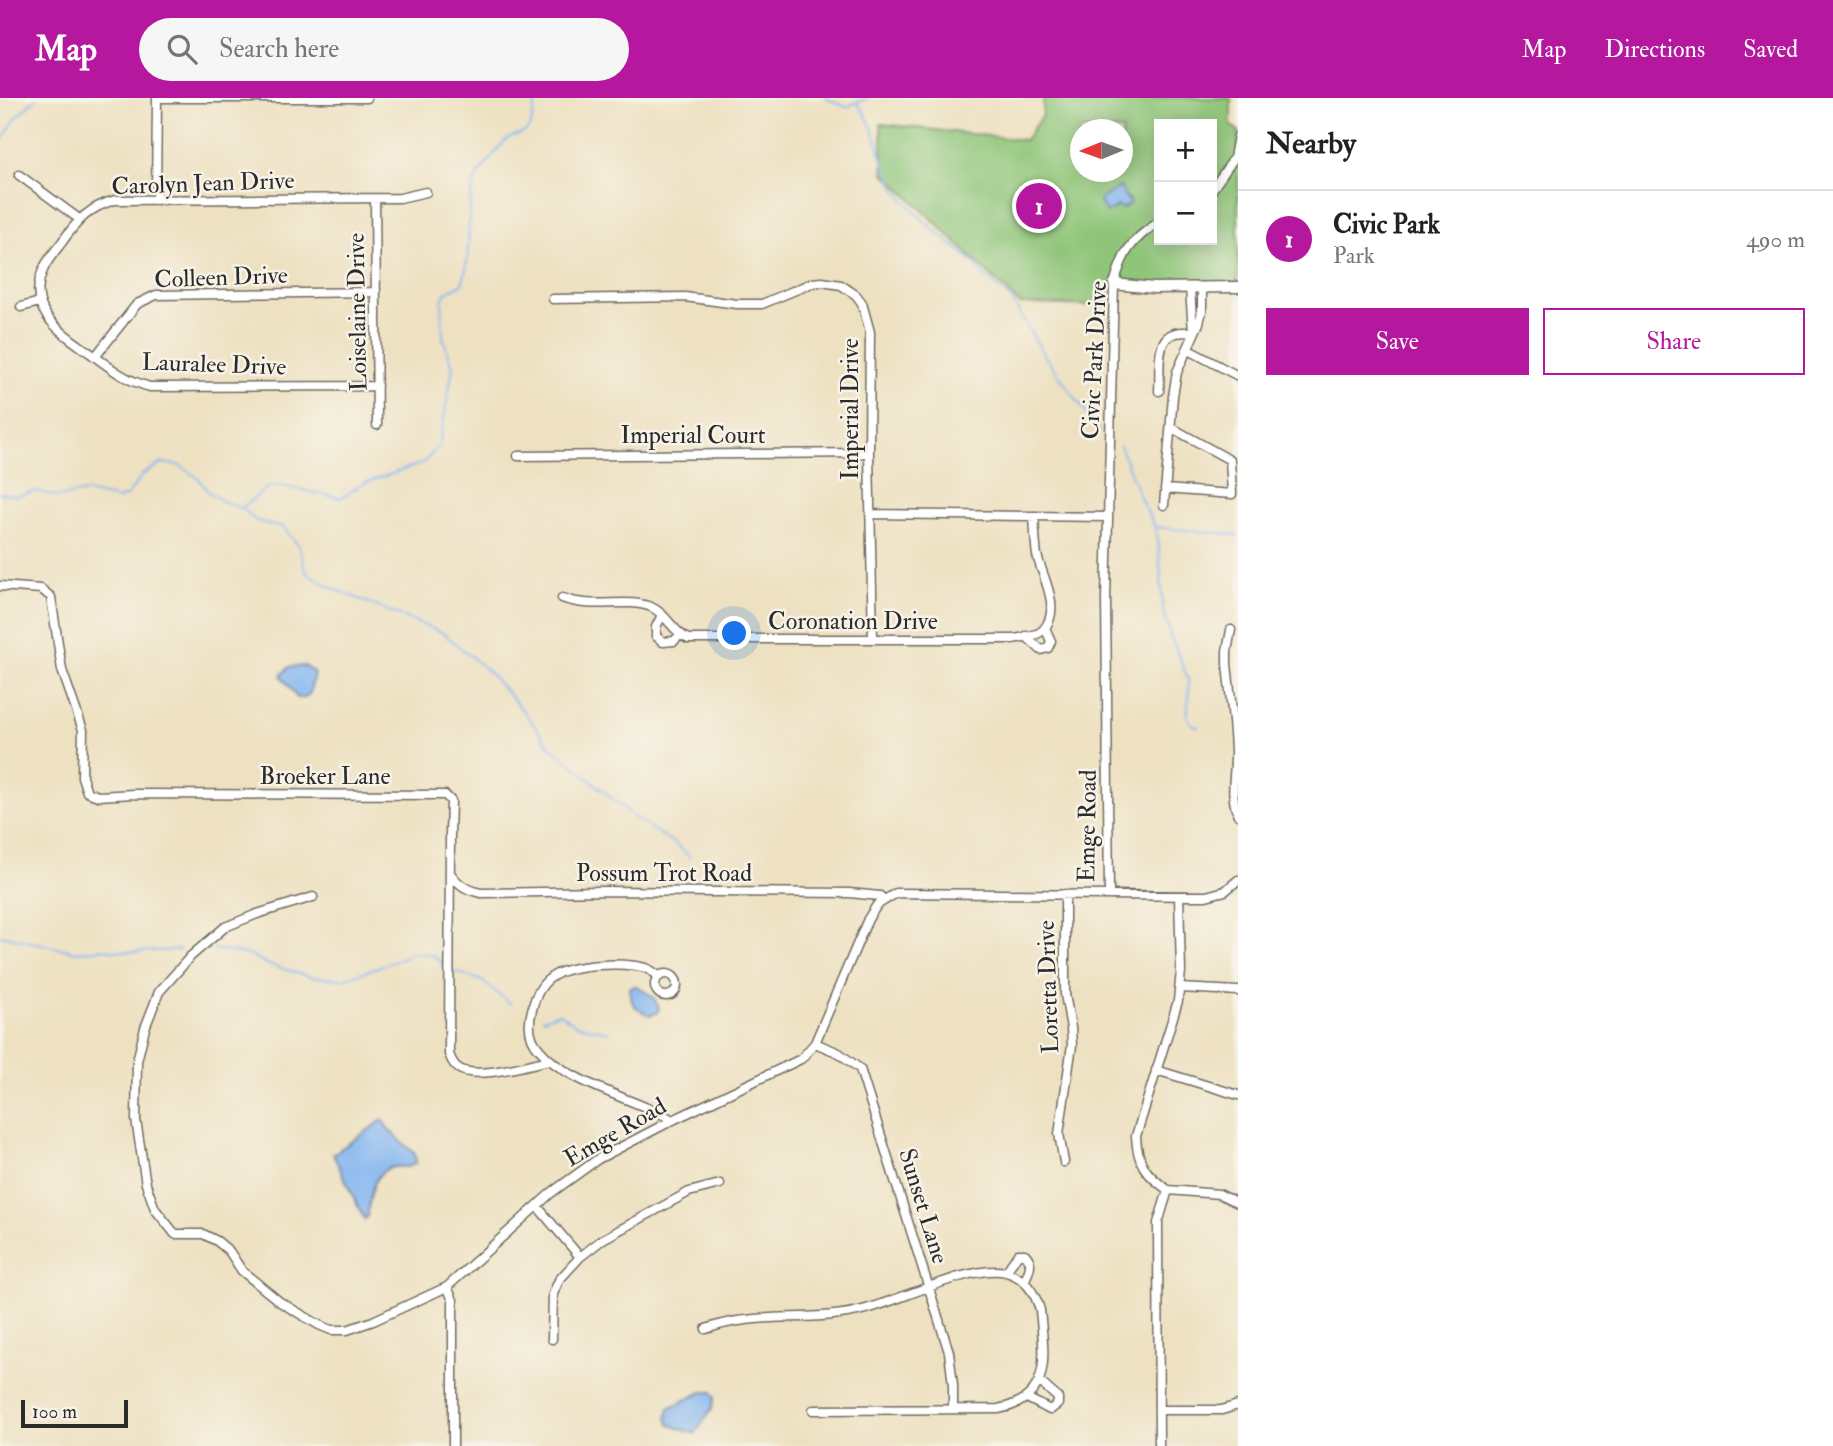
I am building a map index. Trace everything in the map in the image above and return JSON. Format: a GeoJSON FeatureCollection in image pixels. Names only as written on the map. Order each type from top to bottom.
{"type":"FeatureCollection","features":[{"type":"Feature","properties":{"kind":"street"},"geometry":{"type":"LineString","coordinates":[[156,200],[157,98],[367,98]]}},
{"type":"Feature","properties":{"kind":"street"},"geometry":{"type":"LineString","coordinates":[[1217,184],[1234,158],[1238,136]]}},
{"type":"Feature","properties":{"kind":"street"},"geometry":{"type":"LineString","coordinates":[[19,175],[79,219]]}},
{"type":"Feature","properties":{"kind":"street","name":"Carolyn Jean Drive"},"geometry":{"type":"LineString","coordinates":[[40,302],[38,289],[44,267],[79,219],[93,209],[115,200],[375,199],[400,198],[426,192]]}},
{"type":"Feature","properties":{"kind":"street","name":"Loiselaine Drive"},"geometry":{"type":"LineString","coordinates":[[375,199],[377,425]]}},
{"type":"Feature","properties":{"kind":"street","name":"Civic Park Drive"},"geometry":{"type":"LineString","coordinates":[[1108,517],[1114,284],[1125,253],[1138,236],[1154,225]]}},
{"type":"Feature","properties":{"kind":"street","name":"Imperial Drive"},"geometry":{"type":"LineString","coordinates":[[553,299],[685,297],[737,304],[762,304],[812,283],[833,282],[841,285],[856,295],[862,303],[870,332],[870,514],[1108,517]]}},
{"type":"Feature","properties":{"kind":"street"},"geometry":{"type":"LineString","coordinates":[[1114,284],[1154,288],[1238,287]]}},
{"type":"Feature","properties":{"kind":"street"},"geometry":{"type":"LineString","coordinates":[[1190,288],[1193,333]]}},
{"type":"Feature","properties":{"kind":"street"},"geometry":{"type":"LineString","coordinates":[[1164,505],[1177,372],[1199,323],[1202,288]]}},
{"type":"Feature","properties":{"kind":"street","name":"Colleen Drive"},"geometry":{"type":"LineString","coordinates":[[95,356],[137,304],[156,295],[376,292]]}},
{"type":"Feature","properties":{"kind":"street"},"geometry":{"type":"LineString","coordinates":[[21,307],[40,302]]}},
{"type":"Feature","properties":{"kind":"street","name":"Lauralee Drive"},"geometry":{"type":"LineString","coordinates":[[40,302],[50,322],[130,381],[150,387],[377,386]]}},
{"type":"Feature","properties":{"kind":"street"},"geometry":{"type":"LineString","coordinates":[[1159,391],[1162,345],[1168,334],[1177,331],[1193,333]]}},
{"type":"Feature","properties":{"kind":"street"},"geometry":{"type":"LineString","coordinates":[[1187,349],[1238,376]]}},
{"type":"Feature","properties":{"kind":"street"},"geometry":{"type":"LineString","coordinates":[[1165,489],[1232,494],[1230,460],[1172,428]]}},
{"type":"Feature","properties":{"kind":"street","name":"Imperial Court"},"geometry":{"type":"LineString","coordinates":[[518,456],[869,453]]}},
{"type":"Feature","properties":{"kind":"street"},"geometry":{"type":"LineString","coordinates":[[870,514],[873,639]]}},
{"type":"Feature","properties":{"kind":"street","name":"Coronation Drive"},"geometry":{"type":"LineString","coordinates":[[662,615],[656,627],[656,636],[663,642],[674,641],[680,635],[688,639],[708,640],[957,640],[1013,639],[1036,635],[1045,628],[1051,609],[1048,585],[1038,555],[1034,516]]}},
{"type":"Feature","properties":{"kind":"street","name":"Emge Road"},"geometry":{"type":"LineString","coordinates":[[313,897],[257,914],[225,928],[191,956],[159,992],[137,1061],[136,1120],[146,1184],[155,1209],[175,1234],[203,1234],[217,1241],[229,1251],[242,1271],[255,1284],[319,1325],[331,1330],[347,1330],[447,1287],[537,1206],[598,1160],[673,1119],[801,1059],[815,1043],[868,919],[877,905],[896,893],[1109,894],[1108,517]]}},
{"type":"Feature","properties":{"kind":"street","name":"Broeker Lane"},"geometry":{"type":"LineString","coordinates":[[0,586],[41,589],[51,597],[62,670],[83,730],[82,777],[87,792],[98,796],[445,795],[452,801],[449,1054],[455,1067],[481,1073],[550,1060]]}},
{"type":"Feature","properties":{"kind":"street"},"geometry":{"type":"LineString","coordinates":[[562,598],[590,605],[641,604],[659,611],[680,635]]}},
{"type":"Feature","properties":{"kind":"street","name":"Coronation Drive"},"geometry":{"type":"LineString","coordinates":[[1026,636],[1041,650],[1048,648],[1051,641],[1045,628]]}},
{"type":"Feature","properties":{"kind":"street"},"geometry":{"type":"LineString","coordinates":[[1231,630],[1227,664],[1236,772],[1232,793],[1238,815]]}},
{"type":"Feature","properties":{"kind":"street","name":"Possum Trot Road"},"geometry":{"type":"LineString","coordinates":[[450,873],[458,884],[481,893],[849,893],[880,896],[884,900]]}},
{"type":"Feature","properties":{"kind":"street"},"geometry":{"type":"LineString","coordinates":[[1109,894],[1206,895],[1225,891],[1236,885]]}},
{"type":"Feature","properties":{"kind":"street","name":"Loretta Drive"},"geometry":{"type":"LineString","coordinates":[[1064,1162],[1059,1134],[1072,1045],[1065,995],[1065,894]]}},
{"type":"Feature","properties":{"kind":"street"},"geometry":{"type":"LineString","coordinates":[[1179,896],[1178,1001],[1136,1136],[1136,1152],[1146,1173],[1168,1190],[1219,1194],[1238,1203]]}},
{"type":"Feature","properties":{"kind":"street"},"geometry":{"type":"LineString","coordinates":[[659,976],[644,967],[587,967],[561,972],[547,981],[533,1002],[530,1030],[539,1050],[578,1078],[673,1119]]}},
{"type":"Feature","properties":{"kind":"street"},"geometry":{"type":"LineString","coordinates":[[1180,988],[1238,990]]}},
{"type":"Feature","properties":{"kind":"street","name":"Sunset Lane"},"geometry":{"type":"LineString","coordinates":[[815,1043],[839,1053],[860,1069],[948,1352],[953,1408]]}},
{"type":"Feature","properties":{"kind":"street"},"geometry":{"type":"LineString","coordinates":[[1156,1070],[1238,1095]]}},
{"type":"Feature","properties":{"kind":"street"},"geometry":{"type":"LineString","coordinates":[[552,1339],[553,1294],[559,1280],[580,1257],[603,1239],[689,1192],[720,1184]]}},
{"type":"Feature","properties":{"kind":"street"},"geometry":{"type":"LineString","coordinates":[[1159,1446],[1158,1223],[1168,1190]]}},
{"type":"Feature","properties":{"kind":"street"},"geometry":{"type":"LineString","coordinates":[[537,1206],[580,1257]]}},
{"type":"Feature","properties":{"kind":"street"},"geometry":{"type":"LineString","coordinates":[[1006,1272],[1018,1254],[1025,1254],[1031,1264],[1024,1282]]}},
{"type":"Feature","properties":{"kind":"street"},"geometry":{"type":"LineString","coordinates":[[706,1329],[724,1322],[836,1316],[866,1309],[973,1274],[992,1271],[1006,1272],[1024,1282],[1033,1293],[1040,1310],[1044,1371],[1027,1398],[1010,1407],[998,1409],[813,1410]]}},
{"type":"Feature","properties":{"kind":"street"},"geometry":{"type":"LineString","coordinates":[[447,1287],[453,1300],[453,1446]]}},
{"type":"Feature","properties":{"kind":"street"},"geometry":{"type":"LineString","coordinates":[[1027,1398],[1050,1410],[1055,1408],[1058,1398],[1039,1381]]}},
{"type":"Feature","properties":{"kind":"street"},"geometry":{"type":"LineString","coordinates":[[1159,1409],[1222,1410],[1238,1405]]}},
{"type":"Feature","properties":{"kind":"green space"},"geometry":{"type":"Polygon","coordinates":[[[1043,98],[1231,98],[1231,126],[1238,130],[1238,287],[1109,283],[1106,306],[1020,304],[884,173],[881,124],[1025,140],[1043,114],[1043,98]]]}},
{"type":"Feature","properties":{"kind":"water"},"geometry":{"type":"Polygon","coordinates":[[[1120,187],[1130,204],[1122,209],[1118,206],[1106,213],[1099,200],[1120,187]]]}},
{"type":"Feature","properties":{"kind":"water"},"geometry":{"type":"Polygon","coordinates":[[[305,666],[314,673],[310,693],[305,698],[297,698],[281,675],[289,667],[305,666]]]}},
{"type":"Feature","properties":{"kind":"water"},"geometry":{"type":"Polygon","coordinates":[[[637,986],[653,997],[659,1008],[657,1013],[650,1015],[634,1006],[630,987],[637,986]]]}},
{"type":"Feature","properties":{"kind":"water"},"geometry":{"type":"Polygon","coordinates":[[[383,1120],[388,1129],[415,1154],[416,1163],[408,1167],[386,1169],[380,1174],[373,1187],[367,1218],[364,1219],[333,1154],[383,1120]]]}},
{"type":"Feature","properties":{"kind":"water"},"geometry":{"type":"Polygon","coordinates":[[[702,1392],[712,1392],[715,1397],[712,1408],[695,1434],[670,1425],[667,1418],[669,1408],[702,1392]]]}},
{"type":"Feature","properties":{"kind":"waterway"},"geometry":{"type":"LineString","coordinates":[[0,143],[16,118],[36,98]]}},
{"type":"Feature","properties":{"kind":"waterway"},"geometry":{"type":"LineString","coordinates":[[243,507],[268,487],[282,486],[341,498],[362,484],[423,463],[439,446],[453,367],[443,337],[442,300],[446,292],[462,284],[466,271],[472,191],[477,176],[508,138],[529,128],[538,98]]}},
{"type":"Feature","properties":{"kind":"waterway"},"geometry":{"type":"LineString","coordinates":[[826,98],[846,107],[867,98]]}},
{"type":"Feature","properties":{"kind":"waterway"},"geometry":{"type":"LineString","coordinates":[[858,104],[870,123],[888,174],[908,205],[976,264],[984,276],[1012,300],[1044,355],[1100,431]]}},
{"type":"Feature","properties":{"kind":"waterway"},"geometry":{"type":"LineString","coordinates":[[1120,446],[1141,500],[1155,527],[1163,609],[1170,635],[1188,679],[1187,717],[1198,727]]}},
{"type":"Feature","properties":{"kind":"waterway"},"geometry":{"type":"LineString","coordinates":[[0,493],[19,496],[35,491],[59,497],[86,492],[118,499],[127,496],[143,474],[163,463],[179,465],[224,502],[242,508],[255,520],[282,526],[299,546],[306,572],[332,588],[443,633],[488,671],[550,746],[639,821],[674,843],[690,857]]}},
{"type":"Feature","properties":{"kind":"waterway"},"geometry":{"type":"LineString","coordinates":[[1156,527],[1238,535]]}},
{"type":"Feature","properties":{"kind":"waterway"},"geometry":{"type":"LineString","coordinates":[[0,935],[77,952],[102,949],[130,952],[181,950]]}},
{"type":"Feature","properties":{"kind":"waterway"},"geometry":{"type":"LineString","coordinates":[[213,949],[250,955],[269,965],[311,977],[343,979],[413,953],[433,955],[446,967]]}},
{"type":"Feature","properties":{"kind":"waterway"},"geometry":{"type":"LineString","coordinates":[[454,971],[482,981],[511,1004]]}},
{"type":"Feature","properties":{"kind":"waterway"},"geometry":{"type":"LineString","coordinates":[[543,1019],[559,1013],[576,1025],[609,1032]]}},
{"type":"Feature","properties":{"kind":"place","name":"Civic Park"},"geometry":{"type":"Point","coordinates":[1039,206]}}]}
